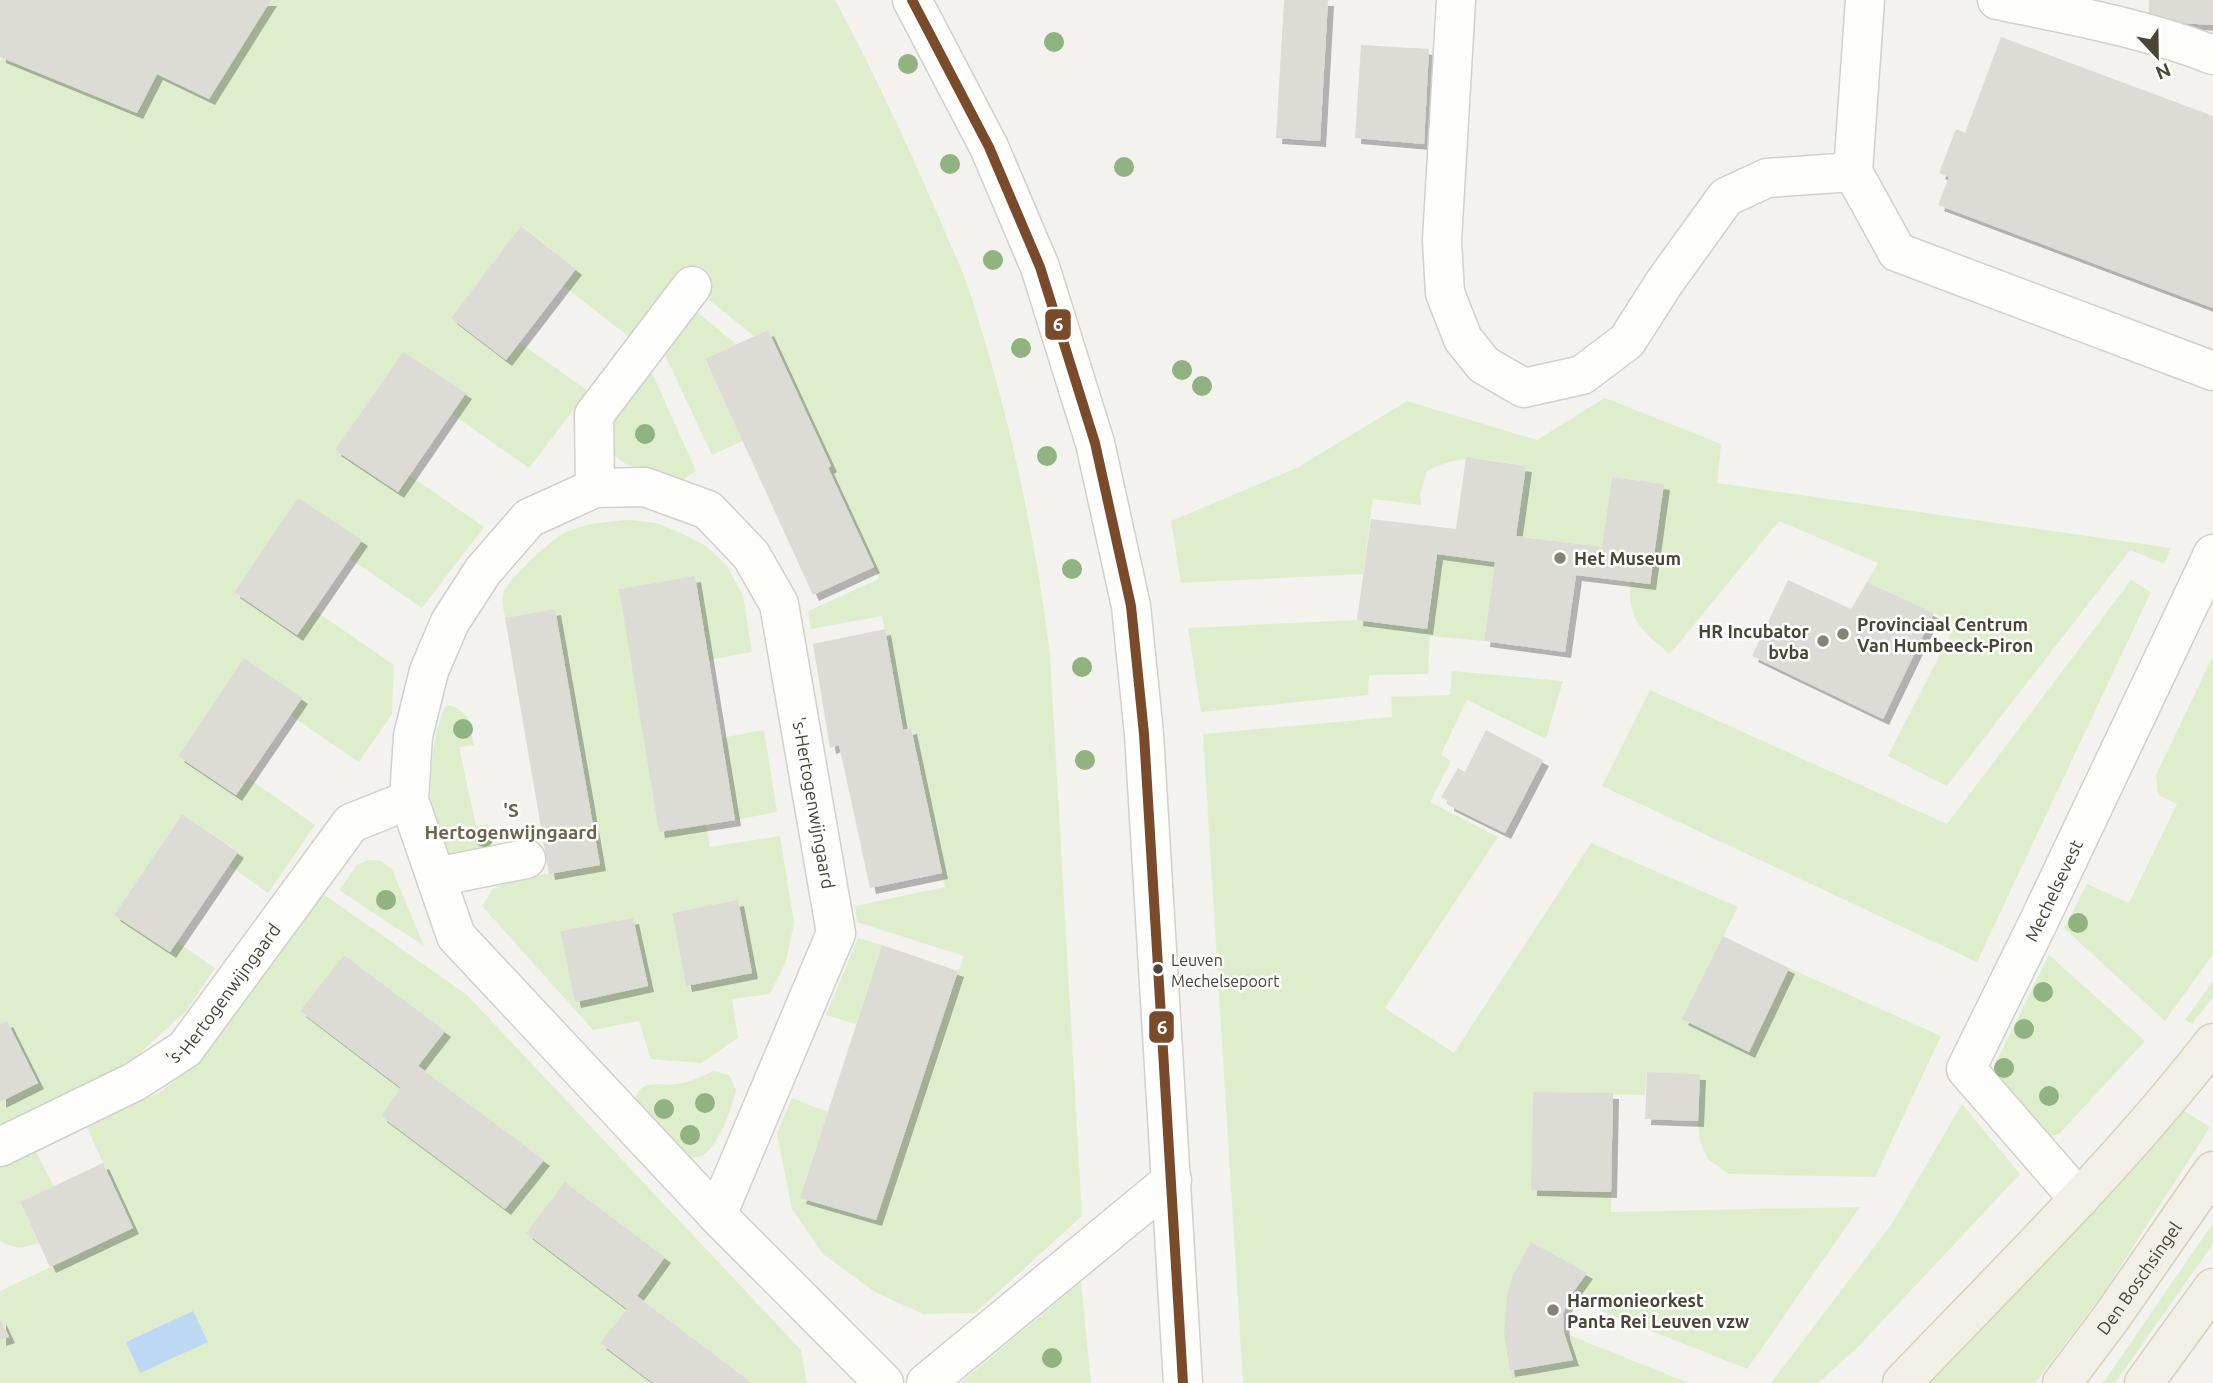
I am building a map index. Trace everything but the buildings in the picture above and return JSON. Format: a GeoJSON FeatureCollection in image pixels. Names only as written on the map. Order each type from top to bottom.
{"type":"FeatureCollection","features":[{"type":"Feature","properties":{"kind":"main road"},"geometry":{"type":"LineString","coordinates":[[1902,1383],[2079,1199],[2213,1043]]}},
{"type":"Feature","properties":{"kind":"main road","name":"Den Boschsingel"},"geometry":{"type":"LineString","coordinates":[[2062,1383],[2111,1318],[2213,1171]]}},
{"type":"Feature","properties":{"kind":"main road"},"geometry":{"type":"LineString","coordinates":[[2144,1383],[2213,1288]]}},
{"type":"Feature","properties":{"kind":"street"},"geometry":{"type":"LineString","coordinates":[[912,0],[989,147],[1040,267],[1095,443],[1131,606],[1144,734],[1183,1383]]}},
{"type":"Feature","properties":{"kind":"street"},"geometry":{"type":"LineString","coordinates":[[1456,0],[1442,241],[1445,293],[1463,339],[1484,365],[1524,388],[1582,374],[1627,341],[1664,283],[1726,197],[1767,178],[1853,172]]}},
{"type":"Feature","properties":{"kind":"street"},"geometry":{"type":"LineString","coordinates":[[1865,0],[1853,172],[1896,252],[2213,371]]}},
{"type":"Feature","properties":{"kind":"street"},"geometry":{"type":"LineString","coordinates":[[1997,0],[2177,41],[2213,55]]}},
{"type":"Feature","properties":{"kind":"street"},"geometry":{"type":"LineString","coordinates":[[595,488],[594,415],[692,286]]}},
{"type":"Feature","properties":{"kind":"street","name":"'s-Hertogenwijngaard"},"geometry":{"type":"LineString","coordinates":[[717,1215],[836,933],[779,604],[751,555],[708,510],[645,487],[595,488],[529,518],[483,571],[450,622],[429,671],[413,736],[409,800],[456,936],[717,1215],[884,1383]]}},
{"type":"Feature","properties":{"kind":"street","name":"Mechelsevest"},"geometry":{"type":"LineString","coordinates":[[2079,1199],[1966,1069],[2213,554]]}},
{"type":"Feature","properties":{"kind":"street","name":"'s-Hertogenwijngaard"},"geometry":{"type":"LineString","coordinates":[[0,1147],[134,1082],[185,1049],[351,822],[409,800]]}},
{"type":"Feature","properties":{"kind":"street"},"geometry":{"type":"LineString","coordinates":[[436,877],[526,859]]}},
{"type":"Feature","properties":{"kind":"street"},"geometry":{"type":"LineString","coordinates":[[926,1383],[1172,1181]]}},
{"type":"Feature","properties":{"kind":"green space"},"geometry":{"type":"Polygon","coordinates":[[[271,0],[835,0],[901,133],[970,293],[1019,472],[1037,563],[1050,655],[1082,1216],[975,1313],[923,1314],[875,1292],[823,1254],[792,1209],[777,1133],[792,1098],[828,1112],[800,1198],[958,971],[964,956],[857,922],[855,906],[945,887],[911,728],[903,730],[882,616],[811,629],[808,611],[879,579],[768,331],[754,336],[678,275],[629,337],[563,285],[576,269],[522,226],[451,318],[519,342],[588,391],[529,468],[452,414],[465,393],[403,353],[336,450],[398,492],[409,475],[484,527],[422,608],[349,558],[361,540],[298,498],[234,592],[297,635],[314,610],[394,665],[392,714],[359,762],[290,715],[302,698],[244,659],[178,756],[236,795],[248,778],[315,825],[268,893],[229,865],[238,851],[182,814],[114,915],[170,952],[177,942],[215,968],[185,1012],[129,1063],[0,1127],[0,1102],[38,1083],[7,1021],[0,1024],[0,61],[2,58],[137,113],[157,74],[271,0]]]}},
{"type":"Feature","properties":{"kind":"green space"},"geometry":{"type":"Polygon","coordinates":[[[697,312],[737,345],[705,360],[743,441],[712,455],[665,355],[697,312]]]}},
{"type":"Feature","properties":{"kind":"green space"},"geometry":{"type":"Polygon","coordinates":[[[649,366],[696,471],[683,479],[626,464],[615,454],[611,443],[617,415],[649,366]]]}},
{"type":"Feature","properties":{"kind":"green space"},"geometry":{"type":"Polygon","coordinates":[[[1605,398],[1721,444],[1717,483],[2171,548],[2164,564],[2130,550],[1947,786],[1888,756],[1956,623],[1867,582],[1878,563],[1779,521],[1670,654],[1638,624],[1630,595],[1630,581],[1650,584],[1663,484],[1612,477],[1602,547],[1516,536],[1526,466],[1475,459],[1452,461],[1427,471],[1420,494],[1421,505],[1373,499],[1363,574],[1181,583],[1171,521],[1297,468],[1407,401],[1537,440],[1605,398]]]}},
{"type":"Feature","properties":{"kind":"green space"},"geometry":{"type":"Polygon","coordinates":[[[629,520],[657,523],[706,546],[727,566],[743,596],[752,652],[709,660],[695,576],[620,589],[706,824],[710,847],[780,836],[794,923],[786,961],[770,994],[732,999],[738,1038],[701,1063],[651,1059],[639,1021],[593,1030],[482,906],[493,889],[514,880],[599,865],[555,610],[505,618],[503,599],[507,587],[520,571],[561,535],[603,522],[629,520]],[[738,901],[672,913],[686,985],[752,973],[738,901]],[[633,918],[560,931],[575,1001],[648,986],[633,918]]]}},
{"type":"Feature","properties":{"kind":"green space"},"geometry":{"type":"Polygon","coordinates":[[[1437,554],[1495,562],[1484,641],[1430,636],[1428,674],[1369,675],[1368,695],[1201,712],[1188,628],[1357,620],[1427,629],[1437,554]]]}},
{"type":"Feature","properties":{"kind":"green space"},"geometry":{"type":"Polygon","coordinates":[[[2131,580],[2151,592],[1977,962],[1602,786],[1650,690],[1947,824],[2131,580]]]}},
{"type":"Feature","properties":{"kind":"green space"},"geometry":{"type":"Polygon","coordinates":[[[2213,656],[2213,954],[2165,1021],[2064,928],[2087,884],[2129,903],[2177,804],[2158,795],[2156,775],[2213,656]]]}},
{"type":"Feature","properties":{"kind":"green space"},"geometry":{"type":"Polygon","coordinates":[[[1452,671],[1563,681],[1546,739],[1467,700],[1441,754],[1451,761],[1430,802],[1498,837],[1385,1008],[1454,1053],[1591,843],[1738,907],[1683,1019],[1749,1052],[1789,968],[1941,1036],[1875,1177],[1729,1174],[1708,1159],[1700,1142],[1700,1074],[1647,1072],[1645,1095],[1533,1093],[1531,1190],[1611,1192],[1611,1212],[1860,1207],[1747,1369],[1569,1298],[1586,1273],[1512,1277],[1505,1324],[1509,1371],[1572,1360],[1564,1333],[1689,1383],[1243,1383],[1203,734],[1392,717],[1391,697],[1450,695],[1452,671]]]}},
{"type":"Feature","properties":{"kind":"green space"},"geometry":{"type":"Polygon","coordinates":[[[447,705],[461,710],[470,724],[474,745],[460,747],[460,752],[476,826],[488,824],[491,844],[487,855],[442,858],[435,834],[431,809],[433,755],[438,726],[447,705]]]}},
{"type":"Feature","properties":{"kind":"green space"},"geometry":{"type":"Polygon","coordinates":[[[764,730],[777,812],[735,820],[721,738],[764,730]]]}},
{"type":"Feature","properties":{"kind":"green space"},"geometry":{"type":"Polygon","coordinates":[[[369,860],[381,861],[392,869],[424,946],[339,890],[357,865],[369,860]]]}},
{"type":"Feature","properties":{"kind":"green space"},"geometry":{"type":"Polygon","coordinates":[[[322,893],[467,995],[801,1350],[807,1383],[752,1383],[637,1296],[665,1257],[565,1182],[627,1309],[600,1343],[653,1383],[0,1383],[0,1340],[9,1336],[0,1318],[0,1291],[133,1228],[86,1126],[162,1091],[198,1061],[322,893]],[[344,955],[301,1012],[401,1088],[505,1209],[543,1160],[418,1066],[445,1031],[344,955]]]}},
{"type":"Feature","properties":{"kind":"green space"},"geometry":{"type":"Polygon","coordinates":[[[858,938],[882,945],[856,1024],[826,1015],[858,938]]]}},
{"type":"Feature","properties":{"kind":"green space"},"geometry":{"type":"Polygon","coordinates":[[[2049,955],[2145,1041],[2059,1134],[2050,1136],[2000,1081],[1996,1062],[2049,955]]]}},
{"type":"Feature","properties":{"kind":"green space"},"geometry":{"type":"Polygon","coordinates":[[[2213,981],[2213,997],[2192,1024],[2185,1020],[2213,981]]]}},
{"type":"Feature","properties":{"kind":"green space"},"geometry":{"type":"Polygon","coordinates":[[[714,1071],[729,1075],[736,1090],[728,1115],[709,1151],[698,1157],[681,1156],[633,1106],[636,1097],[640,1090],[649,1085],[681,1083],[714,1071]]]}},
{"type":"Feature","properties":{"kind":"green space"},"geometry":{"type":"Polygon","coordinates":[[[1962,1104],[2020,1174],[1858,1347],[1818,1383],[1771,1383],[1893,1222],[1962,1104]]]}},
{"type":"Feature","properties":{"kind":"green space"},"geometry":{"type":"Polygon","coordinates":[[[2176,1106],[2210,1127],[2102,1295],[2035,1383],[1928,1383],[2176,1106]]]}},
{"type":"Feature","properties":{"kind":"green space"},"geometry":{"type":"Polygon","coordinates":[[[35,1150],[54,1187],[20,1203],[39,1243],[24,1247],[10,1246],[0,1241],[0,1167],[35,1150]]]}},
{"type":"Feature","properties":{"kind":"green space"},"geometry":{"type":"Polygon","coordinates":[[[2213,1223],[2213,1244],[2115,1383],[2103,1383],[2213,1223]]]}},
{"type":"Feature","properties":{"kind":"green space"},"geometry":{"type":"Polygon","coordinates":[[[1081,1282],[1091,1383],[960,1383],[1081,1282]]]}},
{"type":"Feature","properties":{"kind":"water"},"geometry":{"type":"Polygon","coordinates":[[[193,1311],[208,1342],[140,1373],[126,1342],[193,1311]]]}},
{"type":"Feature","properties":{"kind":"transit line","name":"6"},"geometry":{"type":"LineString","coordinates":[[912,0],[989,147],[1040,267],[1095,443],[1131,606],[1144,734],[1183,1383]]}},
{"type":"Feature","properties":{"kind":"place","name":"Het Museum"},"geometry":{"type":"Point","coordinates":[1560,558]}},
{"type":"Feature","properties":{"kind":"place","name":"Provinciaal Centrum Van Humbeeck-Piron"},"geometry":{"type":"Point","coordinates":[1843,634]}},
{"type":"Feature","properties":{"kind":"place","name":"HR Incubator bvba"},"geometry":{"type":"Point","coordinates":[1823,641]}},
{"type":"Feature","properties":{"kind":"place","name":"Leuven Mechelsepoort"},"geometry":{"type":"Point","coordinates":[1158,969]}},
{"type":"Feature","properties":{"kind":"place","name":"Harmonieorkest Panta Rei Leuven vzw"},"geometry":{"type":"Point","coordinates":[1553,1310]}},
{"type":"Feature","properties":{"kind":"district","name":"'S Hertogenwijngaard"},"geometry":{"type":"Point","coordinates":[511,821]}}]}
